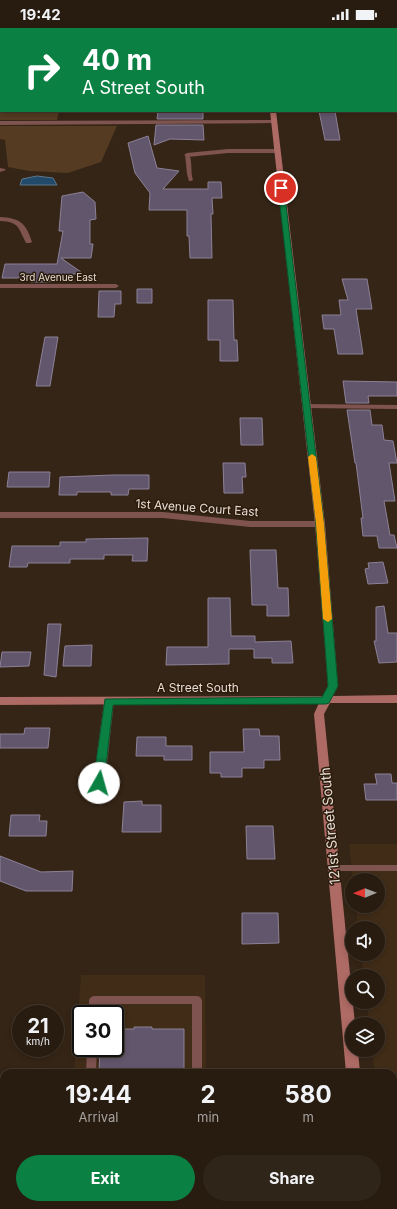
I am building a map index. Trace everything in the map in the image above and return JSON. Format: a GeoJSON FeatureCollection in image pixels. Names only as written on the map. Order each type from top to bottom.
{"type":"FeatureCollection","features":[{"type":"Feature","properties":{"kind":"street","name":"121st Street South"},"geometry":{"type":"LineString","coordinates":[[273,112],[320,524],[333,686],[319,714],[353,1069]]}},
{"type":"Feature","properties":{"kind":"street"},"geometry":{"type":"LineString","coordinates":[[0,123],[274,122]]}},
{"type":"Feature","properties":{"kind":"street"},"geometry":{"type":"LineString","coordinates":[[186,156],[213,152],[277,151]]}},
{"type":"Feature","properties":{"kind":"street"},"geometry":{"type":"LineString","coordinates":[[0,219],[10,220],[21,224],[26,229],[28,242]]}},
{"type":"Feature","properties":{"kind":"street"},"geometry":{"type":"LineString","coordinates":[[307,406],[397,406]]}},
{"type":"Feature","properties":{"kind":"street","name":"1st Avenue Court East"},"geometry":{"type":"LineString","coordinates":[[0,515],[163,515],[250,524],[320,524]]}},
{"type":"Feature","properties":{"kind":"street","name":"A Street South"},"geometry":{"type":"LineString","coordinates":[[0,701],[326,701],[397,699]]}},
{"type":"Feature","properties":{"kind":"street"},"geometry":{"type":"LineString","coordinates":[[99,783],[109,701]]}},
{"type":"Feature","properties":{"kind":"lane"},"geometry":{"type":"LineString","coordinates":[[186,156],[190,163],[189,175],[191,180]]}},
{"type":"Feature","properties":{"kind":"lane","name":"3rd Avenue East"},"geometry":{"type":"LineString","coordinates":[[0,286],[116,286]]}},
{"type":"Feature","properties":{"kind":"lane"},"geometry":{"type":"LineString","coordinates":[[334,868],[397,868]]}},
{"type":"Feature","properties":{"kind":"lane"},"geometry":{"type":"LineString","coordinates":[[94,1005],[94,1000],[197,1000],[197,1069]]}},
{"type":"Feature","properties":{"kind":"lane"},"geometry":{"type":"LineString","coordinates":[[91,1069],[92,1057]]}},
{"type":"Feature","properties":{"kind":"shaded area"},"geometry":{"type":"Polygon","coordinates":[[[0,112],[59,112],[57,120],[0,120],[0,112]]]}},
{"type":"Feature","properties":{"kind":"shaded area"},"geometry":{"type":"Polygon","coordinates":[[[0,126],[117,126],[101,162],[68,173],[29,171],[8,167],[5,140],[0,139],[0,126]]]}},
{"type":"Feature","properties":{"kind":"shaded area"},"geometry":{"type":"Polygon","coordinates":[[[349,844],[397,844],[397,1069],[374,1069],[373,1057],[385,1057],[385,1017],[368,1017],[368,1009],[385,1009],[385,969],[363,969],[362,961],[385,961],[385,921],[357,921],[357,913],[385,913],[385,873],[352,873],[349,844]]]}},
{"type":"Feature","properties":{"kind":"shaded area"},"geometry":{"type":"Polygon","coordinates":[[[81,975],[205,975],[206,1069],[74,1069],[75,1057],[124,1057],[124,1005],[79,1005],[81,975]]]}},
{"type":"Feature","properties":{"kind":"water"},"geometry":{"type":"Polygon","coordinates":[[[37,176],[53,178],[57,185],[20,185],[22,179],[37,176]]]}},
{"type":"Feature","properties":{"kind":"building"},"geometry":{"type":"Polygon","coordinates":[[[158,112],[203,112],[203,119],[157,119],[158,112]]]}},
{"type":"Feature","properties":{"kind":"building"},"geometry":{"type":"Polygon","coordinates":[[[319,112],[335,112],[340,140],[325,140],[319,112]]]}},
{"type":"Feature","properties":{"kind":"building"},"geometry":{"type":"Polygon","coordinates":[[[156,125],[203,125],[204,140],[170,139],[154,145],[156,125]]]}},
{"type":"Feature","properties":{"kind":"building"},"geometry":{"type":"Polygon","coordinates":[[[148,136],[157,168],[179,171],[163,189],[208,189],[208,182],[221,182],[222,198],[212,198],[212,258],[190,258],[189,236],[187,236],[187,210],[149,210],[150,193],[135,173],[128,143],[148,136]]]}},
{"type":"Feature","properties":{"kind":"building"},"geometry":{"type":"Polygon","coordinates":[[[83,192],[95,202],[96,219],[90,220],[90,244],[93,244],[91,258],[61,258],[81,272],[47,282],[31,282],[32,278],[2,278],[5,264],[57,264],[63,231],[59,231],[62,196],[83,192]]]}},
{"type":"Feature","properties":{"kind":"building"},"geometry":{"type":"Polygon","coordinates":[[[342,279],[367,279],[372,309],[356,309],[363,354],[338,354],[334,329],[324,329],[322,315],[341,315],[339,300],[348,300],[342,279]]]}},
{"type":"Feature","properties":{"kind":"building"},"geometry":{"type":"Polygon","coordinates":[[[137,289],[152,289],[152,303],[137,303],[137,289]]]}},
{"type":"Feature","properties":{"kind":"building"},"geometry":{"type":"Polygon","coordinates":[[[99,291],[121,291],[121,304],[115,304],[114,317],[98,317],[99,291]]]}},
{"type":"Feature","properties":{"kind":"building"},"geometry":{"type":"Polygon","coordinates":[[[208,300],[233,300],[234,340],[237,340],[238,361],[220,361],[220,340],[208,340],[208,300]]]}},
{"type":"Feature","properties":{"kind":"building"},"geometry":{"type":"Polygon","coordinates":[[[45,337],[58,337],[50,386],[36,386],[45,337]]]}},
{"type":"Feature","properties":{"kind":"building"},"geometry":{"type":"Polygon","coordinates":[[[343,381],[397,382],[397,396],[368,396],[369,403],[346,403],[343,381]]]}},
{"type":"Feature","properties":{"kind":"building"},"geometry":{"type":"Polygon","coordinates":[[[347,410],[370,410],[372,425],[382,425],[384,440],[393,441],[397,463],[389,463],[395,501],[384,501],[390,535],[394,535],[397,548],[379,548],[377,536],[363,536],[361,518],[363,518],[347,410]]]}},
{"type":"Feature","properties":{"kind":"building"},"geometry":{"type":"Polygon","coordinates":[[[240,418],[262,418],[263,445],[241,445],[240,418]]]}},
{"type":"Feature","properties":{"kind":"building"},"geometry":{"type":"Polygon","coordinates":[[[223,463],[245,463],[246,477],[242,477],[243,493],[224,493],[223,463]]]}},
{"type":"Feature","properties":{"kind":"building"},"geometry":{"type":"Polygon","coordinates":[[[9,472],[50,472],[49,487],[7,487],[9,472]]]}},
{"type":"Feature","properties":{"kind":"building"},"geometry":{"type":"Polygon","coordinates":[[[149,475],[149,489],[129,489],[128,495],[111,495],[111,492],[77,492],[77,495],[59,495],[60,477],[149,475]]]}},
{"type":"Feature","properties":{"kind":"building"},"geometry":{"type":"Polygon","coordinates":[[[148,538],[147,561],[132,561],[133,555],[104,555],[104,559],[70,559],[70,563],[28,563],[27,567],[9,567],[12,546],[60,546],[60,542],[86,542],[86,539],[148,538]]]}},
{"type":"Feature","properties":{"kind":"building"},"geometry":{"type":"Polygon","coordinates":[[[250,550],[276,550],[278,588],[288,588],[289,616],[267,616],[267,605],[252,605],[250,550]]]}},
{"type":"Feature","properties":{"kind":"building"},"geometry":{"type":"Polygon","coordinates":[[[383,562],[388,583],[368,584],[365,569],[369,568],[368,563],[383,562]]]}},
{"type":"Feature","properties":{"kind":"building"},"geometry":{"type":"Polygon","coordinates":[[[208,598],[230,598],[231,636],[255,636],[255,642],[291,641],[293,663],[272,663],[272,658],[254,658],[254,649],[229,649],[229,664],[166,665],[167,647],[208,647],[208,598]]]}},
{"type":"Feature","properties":{"kind":"building"},"geometry":{"type":"Polygon","coordinates":[[[384,606],[388,633],[397,633],[397,662],[379,663],[374,641],[376,641],[376,607],[384,606]]]}},
{"type":"Feature","properties":{"kind":"building"},"geometry":{"type":"Polygon","coordinates":[[[48,624],[61,624],[56,677],[44,675],[48,624]]]}},
{"type":"Feature","properties":{"kind":"building"},"geometry":{"type":"Polygon","coordinates":[[[92,645],[91,666],[63,666],[65,646],[92,645]]]}},
{"type":"Feature","properties":{"kind":"building"},"geometry":{"type":"Polygon","coordinates":[[[2,652],[31,652],[29,666],[0,667],[2,652]]]}},
{"type":"Feature","properties":{"kind":"building"},"geometry":{"type":"Polygon","coordinates":[[[25,728],[50,728],[48,748],[0,748],[0,734],[24,734],[25,728]]]}},
{"type":"Feature","properties":{"kind":"building"},"geometry":{"type":"Polygon","coordinates":[[[243,729],[259,729],[260,736],[279,736],[280,760],[264,760],[264,768],[242,768],[242,777],[221,777],[221,773],[210,773],[210,752],[244,752],[243,729]]]}},
{"type":"Feature","properties":{"kind":"building"},"geometry":{"type":"Polygon","coordinates":[[[137,737],[166,737],[166,746],[192,746],[192,760],[164,760],[164,756],[136,756],[137,737]]]}},
{"type":"Feature","properties":{"kind":"building"},"geometry":{"type":"Polygon","coordinates":[[[375,774],[391,774],[392,783],[397,783],[397,800],[366,800],[364,784],[377,784],[375,774]]]}},
{"type":"Feature","properties":{"kind":"building"},"geometry":{"type":"Polygon","coordinates":[[[142,801],[142,805],[161,805],[161,832],[122,832],[124,802],[142,801]]]}},
{"type":"Feature","properties":{"kind":"building"},"geometry":{"type":"Polygon","coordinates":[[[11,815],[40,815],[39,821],[47,821],[46,836],[9,836],[11,815]]]}},
{"type":"Feature","properties":{"kind":"building"},"geometry":{"type":"Polygon","coordinates":[[[246,826],[273,826],[275,859],[247,859],[246,826]]]}},
{"type":"Feature","properties":{"kind":"building"},"geometry":{"type":"Polygon","coordinates":[[[0,856],[41,872],[73,871],[72,891],[26,891],[0,881],[0,856]]]}},
{"type":"Feature","properties":{"kind":"building"},"geometry":{"type":"Polygon","coordinates":[[[242,913],[278,913],[279,943],[242,944],[242,913]]]}},
{"type":"Feature","properties":{"kind":"building"},"geometry":{"type":"Polygon","coordinates":[[[134,1027],[152,1027],[152,1029],[184,1029],[184,1069],[99,1069],[100,1057],[124,1057],[124,1029],[134,1029],[134,1027]]]}},
{"type":"Feature","properties":{"kind":"slow traffic"},"geometry":{"type":"LineString","coordinates":[[312,457],[320,524],[328,619]]}},
{"type":"Feature","properties":{"kind":"route"},"geometry":{"type":"LineString","coordinates":[[99,783],[109,701],[326,701],[333,686],[319,514],[281,188]]}}]}
